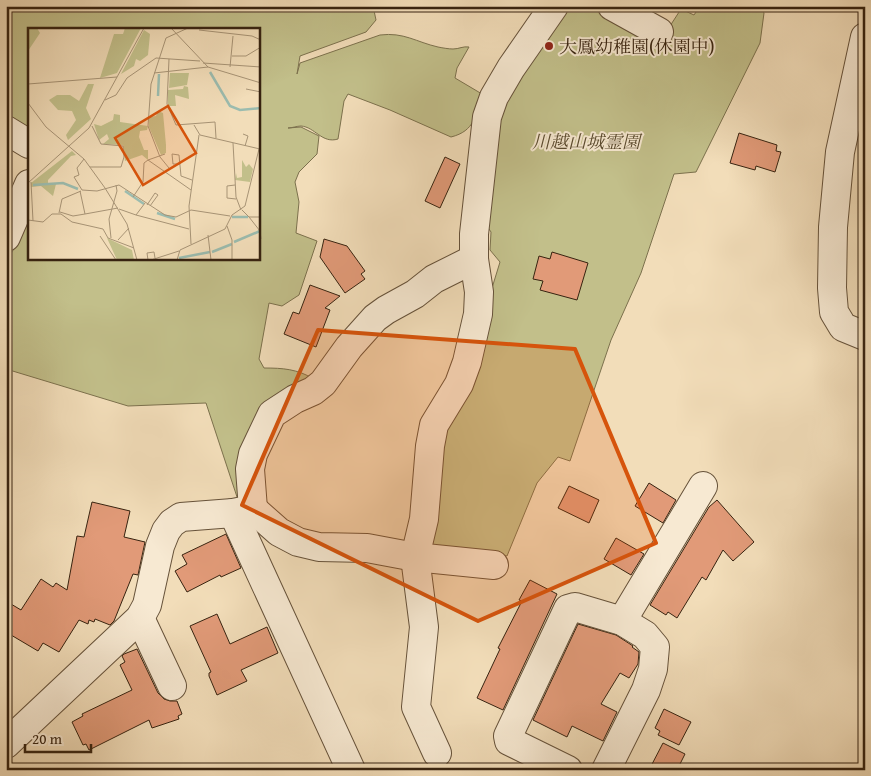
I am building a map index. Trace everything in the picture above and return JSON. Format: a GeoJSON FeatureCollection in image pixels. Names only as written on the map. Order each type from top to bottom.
{"type":"FeatureCollection","features":[{"type":"Feature","properties":{"kind":"street"},"geometry":{"type":"LineString","coordinates":[[437,753],[416,707],[424,628],[415,557],[424,519],[430,446],[434,425],[459,384],[467,362],[478,314],[480,292],[474,259],[474,234],[487,117],[494,97],[511,68],[554,6]]}},
{"type":"Feature","properties":{"kind":"street"},"geometry":{"type":"LineString","coordinates":[[612,6],[659,32]]}},
{"type":"Feature","properties":{"kind":"street"},"geometry":{"type":"LineString","coordinates":[[865,36],[840,152],[832,253],[834,312],[843,327],[865,336]]}},
{"type":"Feature","properties":{"kind":"street"},"geometry":{"type":"LineString","coordinates":[[6,130],[28,143]]}},
{"type":"Feature","properties":{"kind":"street"},"geometry":{"type":"LineString","coordinates":[[6,237],[28,186]]}},
{"type":"Feature","properties":{"kind":"street"},"geometry":{"type":"LineString","coordinates":[[352,770],[243,511],[250,469],[256,447],[272,414],[294,398],[313,391],[323,383],[349,347],[375,318],[415,294],[434,279],[474,259]]}},
{"type":"Feature","properties":{"kind":"street"},"geometry":{"type":"LineString","coordinates":[[622,621],[703,486]]}},
{"type":"Feature","properties":{"kind":"street"},"geometry":{"type":"LineString","coordinates":[[6,744],[140,618],[147,605],[160,546],[166,531],[172,523],[181,517],[243,511],[298,542],[319,547],[367,548],[415,557],[494,565]]}},
{"type":"Feature","properties":{"kind":"street"},"geometry":{"type":"LineString","coordinates":[[568,770],[509,741],[508,736],[568,609],[575,607],[622,621],[645,635],[655,647],[653,669],[646,690],[606,770]]}},
{"type":"Feature","properties":{"kind":"street"},"geometry":{"type":"LineString","coordinates":[[140,618],[172,686]]}},
{"type":"Feature","properties":{"kind":"highlighted area"},"geometry":{"type":"Polygon","coordinates":[[[318,330],[575,349],[656,543],[478,621],[242,505],[318,330]]]}},
{"type":"Feature","properties":{"kind":"green space"},"geometry":{"type":"Polygon","coordinates":[[[6,6],[373,6],[376,20],[366,32],[300,56],[297,74],[300,63],[380,35],[388,34],[403,36],[446,48],[469,47],[457,68],[455,78],[482,94],[478,109],[470,126],[465,131],[451,137],[348,94],[344,101],[338,139],[327,139],[306,127],[301,126],[290,128],[301,127],[319,136],[317,154],[299,172],[295,182],[299,202],[296,233],[317,241],[299,295],[282,306],[269,303],[259,359],[264,368],[290,370],[314,379],[289,400],[239,503],[206,403],[128,406],[6,369],[6,263],[19,239],[28,216],[28,260],[260,260],[260,28],[28,28],[28,133],[6,120],[6,6]]]}},
{"type":"Feature","properties":{"kind":"green space","name":"川越山城霊園"},"geometry":{"type":"Polygon","coordinates":[[[562,6],[596,6],[659,43],[681,9],[694,15],[700,6],[756,6],[762,9],[764,13],[760,43],[696,172],[674,174],[641,273],[611,340],[570,461],[558,457],[537,483],[507,556],[429,544],[436,443],[488,301],[500,262],[490,250],[491,232],[487,226],[495,117],[562,6]]]}},
{"type":"Feature","properties":{"kind":"building"},"geometry":{"type":"Polygon","coordinates":[[[739,133],[777,145],[776,151],[781,152],[775,172],[756,166],[755,170],[730,163],[739,133]]]}},
{"type":"Feature","properties":{"kind":"building"},"geometry":{"type":"Polygon","coordinates":[[[445,157],[460,164],[440,208],[425,201],[445,157]]]}},
{"type":"Feature","properties":{"kind":"building"},"geometry":{"type":"Polygon","coordinates":[[[324,239],[347,246],[365,271],[361,274],[365,279],[345,293],[320,257],[324,239]]]}},
{"type":"Feature","properties":{"kind":"building"},"geometry":{"type":"Polygon","coordinates":[[[552,252],[588,263],[577,300],[540,290],[543,281],[533,279],[539,256],[550,259],[552,252]]]}},
{"type":"Feature","properties":{"kind":"building"},"geometry":{"type":"Polygon","coordinates":[[[310,285],[340,296],[325,308],[330,310],[316,347],[284,334],[293,312],[299,314],[310,285]]]}},
{"type":"Feature","properties":{"kind":"building"},"geometry":{"type":"Polygon","coordinates":[[[649,483],[676,500],[663,523],[635,506],[649,483]]]}},
{"type":"Feature","properties":{"kind":"building"},"geometry":{"type":"Polygon","coordinates":[[[569,486],[599,500],[589,523],[558,508],[569,486]]]}},
{"type":"Feature","properties":{"kind":"building"},"geometry":{"type":"Polygon","coordinates":[[[717,500],[754,542],[733,561],[723,550],[706,580],[702,577],[677,618],[668,612],[666,615],[650,605],[709,507],[717,500]]]}},
{"type":"Feature","properties":{"kind":"building"},"geometry":{"type":"Polygon","coordinates":[[[92,502],[130,511],[124,537],[145,542],[138,575],[133,574],[114,621],[110,625],[95,619],[94,622],[89,620],[88,624],[79,620],[59,652],[43,643],[38,651],[6,632],[6,601],[21,610],[41,579],[53,587],[56,583],[67,590],[77,536],[84,537],[92,502]]]}},
{"type":"Feature","properties":{"kind":"building"},"geometry":{"type":"Polygon","coordinates":[[[226,534],[241,568],[221,577],[220,575],[187,592],[175,571],[187,564],[182,555],[226,534]]]}},
{"type":"Feature","properties":{"kind":"building"},"geometry":{"type":"Polygon","coordinates":[[[616,538],[644,554],[631,575],[604,559],[616,538]]]}},
{"type":"Feature","properties":{"kind":"building"},"geometry":{"type":"Polygon","coordinates":[[[530,580],[557,594],[503,710],[477,698],[500,649],[498,648],[522,601],[519,600],[530,580]]]}},
{"type":"Feature","properties":{"kind":"building"},"geometry":{"type":"Polygon","coordinates":[[[217,614],[230,644],[267,627],[278,653],[241,670],[247,681],[217,695],[209,676],[211,672],[190,626],[217,614]]]}},
{"type":"Feature","properties":{"kind":"building"},"geometry":{"type":"Polygon","coordinates":[[[578,624],[616,635],[639,652],[638,664],[629,678],[620,673],[601,704],[617,712],[603,741],[572,726],[567,737],[533,720],[578,624]]]}},
{"type":"Feature","properties":{"kind":"building"},"geometry":{"type":"Polygon","coordinates":[[[137,649],[158,693],[164,699],[177,701],[182,714],[178,716],[179,719],[152,728],[149,720],[89,750],[86,744],[83,745],[72,722],[83,716],[82,714],[132,690],[120,665],[125,662],[122,656],[124,654],[137,649]]]}},
{"type":"Feature","properties":{"kind":"building"},"geometry":{"type":"Polygon","coordinates":[[[664,709],[691,722],[679,745],[658,735],[660,731],[655,728],[664,709]]]}},
{"type":"Feature","properties":{"kind":"building"},"geometry":{"type":"Polygon","coordinates":[[[663,743],[685,754],[677,770],[649,770],[663,743]]]}},
{"type":"Feature","properties":{"kind":"place","name":"大鳳幼稚園(休園中)"},"geometry":{"type":"Point","coordinates":[549,46]}}]}
